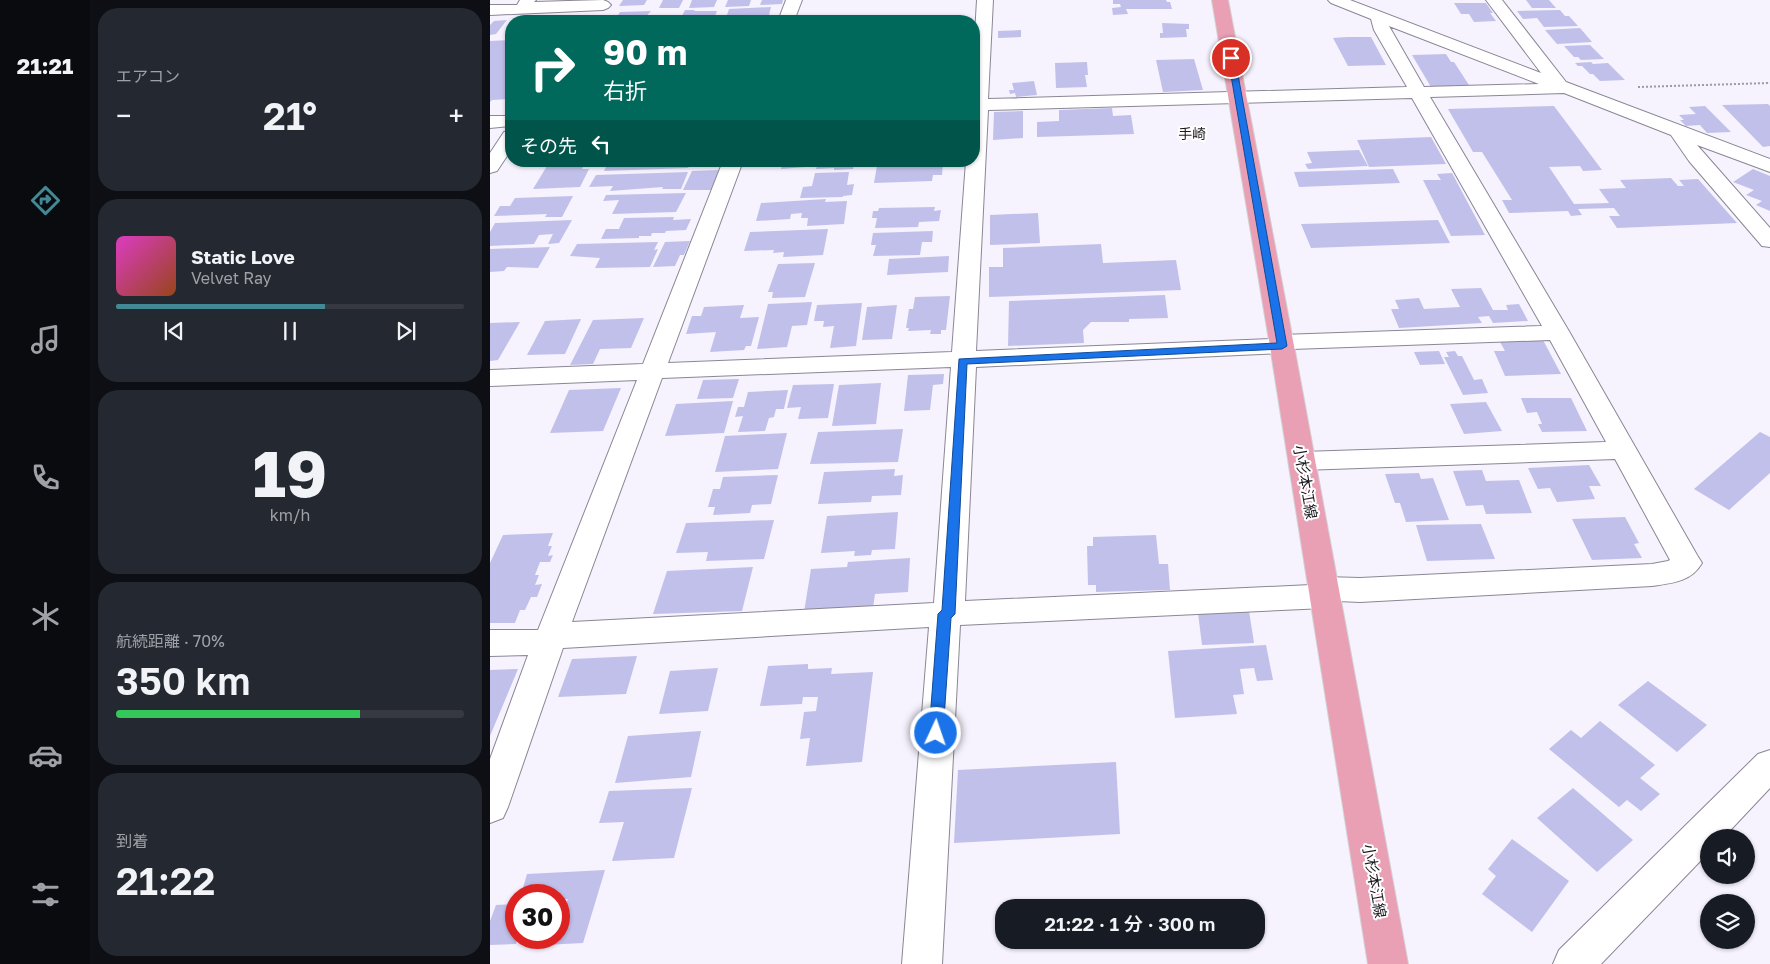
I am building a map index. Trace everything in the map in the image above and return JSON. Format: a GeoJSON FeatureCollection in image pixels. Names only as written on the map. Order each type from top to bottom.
{"type":"FeatureCollection","features":[{"type":"Feature","properties":{"kind":"main road","name":"小杉本江線"},"geometry":{"type":"LineString","coordinates":[[1220,0],[1282,344],[1388,964]]}},
{"type":"Feature","properties":{"kind":"street"},"geometry":{"type":"LineString","coordinates":[[788,15],[794,0]]}},
{"type":"Feature","properties":{"kind":"street"},"geometry":{"type":"LineString","coordinates":[[980,58],[985,0]]}},
{"type":"Feature","properties":{"kind":"street"},"geometry":{"type":"LineString","coordinates":[[1336,0],[1770,166]]}},
{"type":"Feature","properties":{"kind":"street"},"geometry":{"type":"LineString","coordinates":[[1494,0],[1564,86]]}},
{"type":"Feature","properties":{"kind":"street"},"geometry":{"type":"LineString","coordinates":[[490,10],[526,4],[605,2]]}},
{"type":"Feature","properties":{"kind":"street"},"geometry":{"type":"LineString","coordinates":[[596,15],[605,2]]}},
{"type":"Feature","properties":{"kind":"street"},"geometry":{"type":"LineString","coordinates":[[490,643],[947,614],[1652,575],[1676,571],[1687,562],[1558,333],[1382,30],[1378,16]]}},
{"type":"Feature","properties":{"kind":"street"},"geometry":{"type":"LineString","coordinates":[[980,105],[1564,86]]}},
{"type":"Feature","properties":{"kind":"street"},"geometry":{"type":"LineString","coordinates":[[490,122],[505,121]]}},
{"type":"Feature","properties":{"kind":"street"},"geometry":{"type":"LineString","coordinates":[[1677,130],[1696,157],[1770,241]]}},
{"type":"Feature","properties":{"kind":"street"},"geometry":{"type":"LineString","coordinates":[[490,166],[505,145]]}},
{"type":"Feature","properties":{"kind":"street"},"geometry":{"type":"LineString","coordinates":[[490,807],[550,639],[732,167]]}},
{"type":"Feature","properties":{"kind":"street"},"geometry":{"type":"LineString","coordinates":[[922,964],[947,614],[973,167]]}},
{"type":"Feature","properties":{"kind":"street"},"geometry":{"type":"LineString","coordinates":[[490,378],[962,361],[1318,342],[1558,333]]}},
{"type":"Feature","properties":{"kind":"street"},"geometry":{"type":"LineString","coordinates":[[1302,461],[1624,450]]}},
{"type":"Feature","properties":{"kind":"street"},"geometry":{"type":"LineString","coordinates":[[1573,964],[1770,765]]}},
{"type":"Feature","properties":{"kind":"path"},"geometry":{"type":"LineString","coordinates":[[1635,87],[1770,83]]}},
{"type":"Feature","properties":{"kind":"building"},"geometry":{"type":"Polygon","coordinates":[[[623,0],[647,0],[644,5],[619,6],[623,0]]]}},
{"type":"Feature","properties":{"kind":"building"},"geometry":{"type":"Polygon","coordinates":[[[663,0],[683,0],[679,8],[659,8],[663,0]]]}},
{"type":"Feature","properties":{"kind":"building"},"geometry":{"type":"Polygon","coordinates":[[[692,0],[717,0],[714,7],[689,8],[692,0]]]}},
{"type":"Feature","properties":{"kind":"building"},"geometry":{"type":"Polygon","coordinates":[[[728,0],[751,0],[749,6],[725,7],[728,0]]]}},
{"type":"Feature","properties":{"kind":"building"},"geometry":{"type":"Polygon","coordinates":[[[762,0],[783,0],[782,4],[760,5],[762,0]]]}},
{"type":"Feature","properties":{"kind":"building"},"geometry":{"type":"Polygon","coordinates":[[[1113,0],[1166,0],[1170,2],[1172,9],[1126,9],[1128,14],[1113,15],[1112,8],[1121,7],[1120,4],[1113,4],[1113,0]]]}},
{"type":"Feature","properties":{"kind":"building"},"geometry":{"type":"Polygon","coordinates":[[[1526,0],[1549,0],[1556,8],[1532,8],[1526,0]]]}},
{"type":"Feature","properties":{"kind":"building"},"geometry":{"type":"Polygon","coordinates":[[[1454,3],[1486,3],[1496,21],[1474,22],[1469,14],[1461,14],[1454,3]]]}},
{"type":"Feature","properties":{"kind":"building"},"geometry":{"type":"Polygon","coordinates":[[[771,7],[769,15],[727,15],[729,9],[771,7]]]}},
{"type":"Feature","properties":{"kind":"building"},"geometry":{"type":"Polygon","coordinates":[[[685,10],[717,11],[715,15],[682,15],[685,10]]]}},
{"type":"Feature","properties":{"kind":"building"},"geometry":{"type":"Polygon","coordinates":[[[1560,10],[1578,26],[1544,27],[1537,18],[1523,19],[1517,11],[1560,10]]]}},
{"type":"Feature","properties":{"kind":"building"},"geometry":{"type":"Polygon","coordinates":[[[651,11],[647,15],[618,15],[620,12],[651,11]]]}},
{"type":"Feature","properties":{"kind":"building"},"geometry":{"type":"Polygon","coordinates":[[[505,20],[505,23],[496,34],[490,35],[490,25],[494,21],[505,20]]]}},
{"type":"Feature","properties":{"kind":"building"},"geometry":{"type":"Polygon","coordinates":[[[1162,23],[1189,24],[1189,29],[1186,29],[1187,37],[1160,38],[1160,33],[1163,33],[1162,23]]]}},
{"type":"Feature","properties":{"kind":"building"},"geometry":{"type":"Polygon","coordinates":[[[1580,28],[1592,42],[1557,44],[1545,30],[1580,28]]]}},
{"type":"Feature","properties":{"kind":"building"},"geometry":{"type":"Polygon","coordinates":[[[1021,30],[1021,37],[998,38],[998,31],[1021,30]]]}},
{"type":"Feature","properties":{"kind":"building"},"geometry":{"type":"Polygon","coordinates":[[[1371,37],[1386,65],[1348,66],[1333,38],[1371,37]]]}},
{"type":"Feature","properties":{"kind":"building"},"geometry":{"type":"Polygon","coordinates":[[[505,40],[505,99],[492,100],[490,102],[490,41],[505,40]]]}},
{"type":"Feature","properties":{"kind":"building"},"geometry":{"type":"Polygon","coordinates":[[[1590,45],[1604,59],[1581,60],[1578,57],[1574,57],[1564,46],[1590,45]]]}},
{"type":"Feature","properties":{"kind":"building"},"geometry":{"type":"Polygon","coordinates":[[[1446,54],[1451,62],[1454,62],[1469,85],[1431,87],[1412,55],[1446,54]]]}},
{"type":"Feature","properties":{"kind":"building"},"geometry":{"type":"Polygon","coordinates":[[[1194,59],[1203,90],[1163,92],[1156,60],[1194,59]]]}},
{"type":"Feature","properties":{"kind":"building"},"geometry":{"type":"Polygon","coordinates":[[[1087,62],[1088,75],[1085,75],[1087,87],[1056,88],[1055,63],[1087,62]]]}},
{"type":"Feature","properties":{"kind":"building"},"geometry":{"type":"Polygon","coordinates":[[[1591,62],[1593,64],[1608,63],[1625,80],[1600,81],[1582,66],[1578,66],[1575,63],[1591,62]]]}},
{"type":"Feature","properties":{"kind":"building"},"geometry":{"type":"Polygon","coordinates":[[[1034,81],[1037,95],[1016,97],[1015,93],[1010,94],[1009,90],[1014,90],[1012,83],[1034,81]]]}},
{"type":"Feature","properties":{"kind":"building"},"geometry":{"type":"Polygon","coordinates":[[[1768,104],[1770,106],[1770,146],[1763,147],[1722,105],[1768,104]]]}},
{"type":"Feature","properties":{"kind":"building"},"geometry":{"type":"Polygon","coordinates":[[[1554,106],[1602,170],[1583,171],[1580,166],[1549,167],[1574,204],[1609,203],[1599,189],[1626,188],[1620,180],[1671,178],[1678,186],[1684,186],[1679,180],[1698,179],[1737,223],[1617,228],[1609,216],[1620,216],[1614,208],[1578,209],[1582,215],[1571,216],[1568,211],[1509,213],[1502,200],[1512,200],[1482,152],[1473,152],[1448,109],[1554,106]]]}},
{"type":"Feature","properties":{"kind":"building"},"geometry":{"type":"Polygon","coordinates":[[[1705,106],[1731,132],[1707,133],[1700,125],[1686,126],[1680,120],[1684,120],[1679,115],[1696,114],[1689,107],[1705,106]]]}},
{"type":"Feature","properties":{"kind":"building"},"geometry":{"type":"Polygon","coordinates":[[[1112,108],[1113,116],[1131,115],[1134,134],[1037,137],[1037,122],[1059,121],[1059,110],[1112,108]]]}},
{"type":"Feature","properties":{"kind":"building"},"geometry":{"type":"Polygon","coordinates":[[[1023,111],[1023,138],[993,140],[994,112],[1023,111]]]}},
{"type":"Feature","properties":{"kind":"building"},"geometry":{"type":"Polygon","coordinates":[[[1431,137],[1446,164],[1369,167],[1357,140],[1431,137]]]}},
{"type":"Feature","properties":{"kind":"building"},"geometry":{"type":"Polygon","coordinates":[[[1359,150],[1368,166],[1308,169],[1305,164],[1312,163],[1307,152],[1359,150]]]}},
{"type":"Feature","properties":{"kind":"building"},"geometry":{"type":"Polygon","coordinates":[[[546,167],[583,167],[582,169],[589,169],[580,187],[533,189],[546,167]]]}},
{"type":"Feature","properties":{"kind":"building"},"geometry":{"type":"Polygon","coordinates":[[[606,167],[688,167],[688,168],[604,171],[606,167]]]}},
{"type":"Feature","properties":{"kind":"building"},"geometry":{"type":"Polygon","coordinates":[[[782,167],[805,167],[781,169],[782,167]]]}},
{"type":"Feature","properties":{"kind":"building"},"geometry":{"type":"Polygon","coordinates":[[[817,167],[853,167],[853,169],[816,169],[817,167]]]}},
{"type":"Feature","properties":{"kind":"building"},"geometry":{"type":"Polygon","coordinates":[[[877,167],[943,167],[942,175],[933,175],[932,181],[874,183],[877,167]]]}},
{"type":"Feature","properties":{"kind":"building"},"geometry":{"type":"Polygon","coordinates":[[[1393,169],[1400,183],[1299,187],[1294,172],[1393,169]]]}},
{"type":"Feature","properties":{"kind":"building"},"geometry":{"type":"Polygon","coordinates":[[[1753,169],[1770,176],[1770,211],[1756,205],[1762,201],[1746,195],[1754,190],[1733,182],[1753,169]]]}},
{"type":"Feature","properties":{"kind":"building"},"geometry":{"type":"Polygon","coordinates":[[[720,170],[712,190],[683,190],[692,171],[720,170]]]}},
{"type":"Feature","properties":{"kind":"building"},"geometry":{"type":"Polygon","coordinates":[[[688,172],[681,189],[662,189],[663,187],[610,191],[613,186],[589,187],[596,175],[688,172]]]}},
{"type":"Feature","properties":{"kind":"building"},"geometry":{"type":"Polygon","coordinates":[[[849,172],[847,185],[854,184],[852,195],[800,198],[803,187],[812,186],[815,173],[849,172]]]}},
{"type":"Feature","properties":{"kind":"building"},"geometry":{"type":"Polygon","coordinates":[[[1452,173],[1485,235],[1451,236],[1423,180],[1441,180],[1437,174],[1452,173]]]}},
{"type":"Feature","properties":{"kind":"building"},"geometry":{"type":"Polygon","coordinates":[[[686,193],[676,212],[612,214],[619,200],[603,201],[606,195],[686,193]]]}},
{"type":"Feature","properties":{"kind":"building"},"geometry":{"type":"Polygon","coordinates":[[[573,196],[562,217],[545,217],[547,214],[494,216],[500,206],[510,206],[515,198],[573,196]]]}},
{"type":"Feature","properties":{"kind":"building"},"geometry":{"type":"Polygon","coordinates":[[[826,199],[825,202],[847,201],[844,224],[807,226],[808,218],[801,218],[802,213],[791,214],[790,219],[756,221],[761,203],[826,199]]]}},
{"type":"Feature","properties":{"kind":"building"},"geometry":{"type":"Polygon","coordinates":[[[935,207],[934,211],[941,210],[939,221],[919,222],[918,227],[875,228],[877,218],[872,218],[873,211],[878,211],[879,208],[935,207]]]}},
{"type":"Feature","properties":{"kind":"building"},"geometry":{"type":"Polygon","coordinates":[[[1038,213],[1040,243],[990,245],[990,215],[1038,213]]]}},
{"type":"Feature","properties":{"kind":"building"},"geometry":{"type":"Polygon","coordinates":[[[674,217],[673,220],[691,219],[686,230],[652,233],[651,236],[639,236],[639,238],[601,239],[606,229],[619,229],[624,218],[674,217]]]}},
{"type":"Feature","properties":{"kind":"building"},"geometry":{"type":"Polygon","coordinates":[[[572,220],[559,243],[548,244],[553,234],[539,235],[534,244],[490,246],[490,232],[495,223],[572,220]]]}},
{"type":"Feature","properties":{"kind":"building"},"geometry":{"type":"Polygon","coordinates":[[[1438,220],[1450,243],[1311,248],[1301,224],[1438,220]]]}},
{"type":"Feature","properties":{"kind":"building"},"geometry":{"type":"Polygon","coordinates":[[[828,229],[823,255],[783,257],[784,252],[773,253],[774,250],[744,251],[750,232],[828,229]]]}},
{"type":"Feature","properties":{"kind":"building"},"geometry":{"type":"Polygon","coordinates":[[[933,231],[932,242],[922,242],[920,255],[873,256],[876,245],[871,245],[873,233],[933,231]]]}},
{"type":"Feature","properties":{"kind":"building"},"geometry":{"type":"Polygon","coordinates":[[[690,241],[684,255],[680,255],[675,266],[653,267],[665,242],[690,241]]]}},
{"type":"Feature","properties":{"kind":"building"},"geometry":{"type":"Polygon","coordinates":[[[658,242],[654,250],[658,249],[650,267],[595,268],[600,258],[570,256],[577,244],[658,242]]]}},
{"type":"Feature","properties":{"kind":"building"},"geometry":{"type":"Polygon","coordinates":[[[1101,244],[1103,263],[1176,260],[1181,290],[989,297],[989,267],[1003,267],[1003,248],[1101,244]]]}},
{"type":"Feature","properties":{"kind":"building"},"geometry":{"type":"Polygon","coordinates":[[[550,247],[538,268],[507,267],[504,271],[490,272],[490,249],[550,247]]]}},
{"type":"Feature","properties":{"kind":"building"},"geometry":{"type":"Polygon","coordinates":[[[949,256],[948,272],[887,275],[889,259],[949,256]]]}},
{"type":"Feature","properties":{"kind":"building"},"geometry":{"type":"Polygon","coordinates":[[[815,263],[805,297],[772,298],[773,292],[768,292],[778,264],[815,263]]]}},
{"type":"Feature","properties":{"kind":"building"},"geometry":{"type":"Polygon","coordinates":[[[1481,288],[1493,310],[1508,310],[1506,305],[1519,304],[1528,321],[1493,323],[1489,316],[1478,317],[1482,323],[1399,328],[1391,309],[1399,309],[1395,300],[1419,298],[1424,309],[1460,307],[1451,289],[1481,288]]]}},
{"type":"Feature","properties":{"kind":"building"},"geometry":{"type":"Polygon","coordinates":[[[1165,295],[1168,318],[1129,319],[1129,322],[1091,322],[1083,330],[1084,343],[1008,346],[1009,301],[1165,295]]]}},
{"type":"Feature","properties":{"kind":"building"},"geometry":{"type":"Polygon","coordinates":[[[950,296],[946,330],[941,330],[941,334],[930,334],[931,330],[908,331],[909,328],[906,328],[909,309],[913,309],[915,297],[950,296]]]}},
{"type":"Feature","properties":{"kind":"building"},"geometry":{"type":"Polygon","coordinates":[[[812,302],[807,325],[792,326],[787,347],[757,349],[768,304],[812,302]]]}},
{"type":"Feature","properties":{"kind":"building"},"geometry":{"type":"Polygon","coordinates":[[[862,303],[856,346],[830,348],[834,326],[823,327],[824,321],[814,321],[817,305],[862,303]]]}},
{"type":"Feature","properties":{"kind":"building"},"geometry":{"type":"Polygon","coordinates":[[[744,305],[740,318],[759,317],[751,346],[746,346],[744,350],[710,352],[716,332],[686,334],[692,316],[701,316],[704,307],[744,305]]]}},
{"type":"Feature","properties":{"kind":"building"},"geometry":{"type":"Polygon","coordinates":[[[897,305],[892,339],[862,340],[867,307],[897,305]]]}},
{"type":"Feature","properties":{"kind":"building"},"geometry":{"type":"Polygon","coordinates":[[[644,318],[631,348],[600,349],[593,364],[570,365],[593,320],[644,318]]]}},
{"type":"Feature","properties":{"kind":"building"},"geometry":{"type":"Polygon","coordinates":[[[581,319],[565,354],[527,355],[545,321],[581,319]]]}},
{"type":"Feature","properties":{"kind":"building"},"geometry":{"type":"Polygon","coordinates":[[[520,322],[498,360],[490,361],[490,323],[520,322]]]}},
{"type":"Feature","properties":{"kind":"building"},"geometry":{"type":"Polygon","coordinates":[[[1543,340],[1561,374],[1505,376],[1494,351],[1505,351],[1500,342],[1543,340]]]}},
{"type":"Feature","properties":{"kind":"building"},"geometry":{"type":"Polygon","coordinates":[[[1439,351],[1445,364],[1420,365],[1414,352],[1439,351]]]}},
{"type":"Feature","properties":{"kind":"building"},"geometry":{"type":"Polygon","coordinates":[[[1455,351],[1458,356],[1462,356],[1474,380],[1482,379],[1488,393],[1463,395],[1444,357],[1449,357],[1446,352],[1455,351]]]}},
{"type":"Feature","properties":{"kind":"building"},"geometry":{"type":"Polygon","coordinates":[[[944,374],[943,384],[933,385],[930,410],[904,411],[908,375],[944,374]]]}},
{"type":"Feature","properties":{"kind":"building"},"geometry":{"type":"Polygon","coordinates":[[[739,379],[733,398],[697,399],[703,380],[739,379]]]}},
{"type":"Feature","properties":{"kind":"building"},"geometry":{"type":"Polygon","coordinates":[[[881,383],[876,424],[832,426],[839,385],[881,383]]]}},
{"type":"Feature","properties":{"kind":"building"},"geometry":{"type":"Polygon","coordinates":[[[834,384],[828,418],[798,419],[801,407],[787,408],[793,385],[834,384]]]}},
{"type":"Feature","properties":{"kind":"building"},"geometry":{"type":"Polygon","coordinates":[[[621,388],[603,431],[550,433],[569,390],[621,388]]]}},
{"type":"Feature","properties":{"kind":"building"},"geometry":{"type":"Polygon","coordinates":[[[788,390],[784,409],[776,409],[774,417],[769,418],[765,431],[738,432],[743,416],[735,417],[738,407],[744,407],[748,392],[788,390]]]}},
{"type":"Feature","properties":{"kind":"building"},"geometry":{"type":"Polygon","coordinates":[[[1521,398],[1571,398],[1587,431],[1542,432],[1538,424],[1542,424],[1537,412],[1527,413],[1521,398]]]}},
{"type":"Feature","properties":{"kind":"building"},"geometry":{"type":"Polygon","coordinates":[[[733,401],[724,433],[665,436],[676,404],[733,401]]]}},
{"type":"Feature","properties":{"kind":"building"},"geometry":{"type":"Polygon","coordinates":[[[1486,402],[1502,431],[1464,434],[1450,404],[1486,402]]]}},
{"type":"Feature","properties":{"kind":"building"},"geometry":{"type":"Polygon","coordinates":[[[903,429],[898,462],[810,464],[818,432],[903,429]]]}},
{"type":"Feature","properties":{"kind":"building"},"geometry":{"type":"Polygon","coordinates":[[[1760,432],[1770,437],[1770,473],[1729,510],[1694,489],[1760,432]]]}},
{"type":"Feature","properties":{"kind":"building"},"geometry":{"type":"Polygon","coordinates":[[[787,433],[778,469],[715,472],[725,436],[787,433]]]}},
{"type":"Feature","properties":{"kind":"building"},"geometry":{"type":"Polygon","coordinates":[[[1589,465],[1601,486],[1589,486],[1595,499],[1557,502],[1550,488],[1538,489],[1528,468],[1589,465]]]}},
{"type":"Feature","properties":{"kind":"building"},"geometry":{"type":"Polygon","coordinates":[[[895,469],[894,476],[903,475],[901,495],[872,496],[871,502],[818,504],[824,472],[895,469]]]}},
{"type":"Feature","properties":{"kind":"building"},"geometry":{"type":"Polygon","coordinates":[[[1482,470],[1486,481],[1519,480],[1532,513],[1486,514],[1483,505],[1466,506],[1453,471],[1482,470]]]}},
{"type":"Feature","properties":{"kind":"building"},"geometry":{"type":"Polygon","coordinates":[[[1419,473],[1421,479],[1433,478],[1449,520],[1406,522],[1400,503],[1395,503],[1385,474],[1419,473]]]}},
{"type":"Feature","properties":{"kind":"building"},"geometry":{"type":"Polygon","coordinates":[[[778,475],[771,504],[752,505],[750,513],[713,515],[715,507],[708,507],[713,489],[720,489],[723,477],[778,475]]]}},
{"type":"Feature","properties":{"kind":"building"},"geometry":{"type":"Polygon","coordinates":[[[898,512],[895,549],[872,550],[871,555],[854,556],[855,551],[821,553],[827,516],[898,512]]]}},
{"type":"Feature","properties":{"kind":"building"},"geometry":{"type":"Polygon","coordinates":[[[1625,517],[1639,543],[1634,544],[1642,558],[1592,560],[1572,519],[1625,517]]]}},
{"type":"Feature","properties":{"kind":"building"},"geometry":{"type":"Polygon","coordinates":[[[774,520],[764,559],[706,561],[708,552],[676,553],[686,523],[774,520]]]}},
{"type":"Feature","properties":{"kind":"building"},"geometry":{"type":"Polygon","coordinates":[[[1481,524],[1495,559],[1427,561],[1416,525],[1481,524]]]}},
{"type":"Feature","properties":{"kind":"building"},"geometry":{"type":"Polygon","coordinates":[[[553,533],[548,546],[552,546],[548,556],[553,555],[550,562],[540,562],[535,575],[539,575],[535,585],[542,584],[537,597],[531,597],[525,610],[520,610],[515,623],[490,623],[490,563],[503,535],[553,533]]]}},
{"type":"Feature","properties":{"kind":"building"},"geometry":{"type":"Polygon","coordinates":[[[1156,535],[1159,564],[1168,564],[1170,590],[1096,592],[1096,585],[1088,585],[1087,546],[1093,546],[1093,537],[1156,535]]]}},
{"type":"Feature","properties":{"kind":"building"},"geometry":{"type":"Polygon","coordinates":[[[910,558],[908,592],[875,594],[873,608],[804,612],[811,569],[847,567],[848,562],[910,558]]]}},
{"type":"Feature","properties":{"kind":"building"},"geometry":{"type":"Polygon","coordinates":[[[753,567],[742,611],[653,614],[667,571],[753,567]]]}},
{"type":"Feature","properties":{"kind":"building"},"geometry":{"type":"Polygon","coordinates":[[[1249,611],[1254,643],[1202,645],[1198,613],[1249,611]]]}},
{"type":"Feature","properties":{"kind":"building"},"geometry":{"type":"Polygon","coordinates":[[[1266,645],[1273,680],[1257,681],[1254,668],[1240,669],[1244,694],[1233,695],[1237,714],[1175,718],[1168,651],[1266,645]]]}},
{"type":"Feature","properties":{"kind":"building"},"geometry":{"type":"Polygon","coordinates":[[[637,656],[626,694],[558,697],[572,659],[637,656]]]}},
{"type":"Feature","properties":{"kind":"building"},"geometry":{"type":"Polygon","coordinates":[[[808,664],[808,669],[832,668],[831,674],[873,672],[862,762],[806,766],[810,738],[800,739],[804,712],[816,711],[818,697],[803,697],[802,704],[760,706],[768,666],[808,664]]]}},
{"type":"Feature","properties":{"kind":"building"},"geometry":{"type":"Polygon","coordinates":[[[718,668],[708,711],[659,714],[670,671],[718,668]]]}},
{"type":"Feature","properties":{"kind":"building"},"geometry":{"type":"Polygon","coordinates":[[[518,669],[490,736],[490,670],[518,669]]]}},
{"type":"Feature","properties":{"kind":"building"},"geometry":{"type":"Polygon","coordinates":[[[1648,681],[1707,725],[1677,752],[1618,705],[1648,681]]]}},
{"type":"Feature","properties":{"kind":"building"},"geometry":{"type":"Polygon","coordinates":[[[1600,721],[1655,765],[1640,778],[1660,794],[1641,811],[1627,800],[1619,807],[1549,749],[1571,730],[1581,738],[1600,721]]]}},
{"type":"Feature","properties":{"kind":"building"},"geometry":{"type":"Polygon","coordinates":[[[701,731],[691,777],[615,783],[628,736],[701,731]]]}},
{"type":"Feature","properties":{"kind":"building"},"geometry":{"type":"Polygon","coordinates":[[[1116,762],[1120,834],[954,843],[958,770],[1116,762]]]}},
{"type":"Feature","properties":{"kind":"building"},"geometry":{"type":"Polygon","coordinates":[[[692,788],[674,858],[612,861],[624,822],[599,823],[609,791],[692,788]]]}},
{"type":"Feature","properties":{"kind":"building"},"geometry":{"type":"Polygon","coordinates":[[[1573,788],[1633,840],[1597,872],[1537,818],[1573,788]]]}},
{"type":"Feature","properties":{"kind":"building"},"geometry":{"type":"Polygon","coordinates":[[[1512,839],[1569,881],[1532,932],[1482,894],[1496,876],[1488,869],[1512,839]]]}},
{"type":"Feature","properties":{"kind":"building"},"geometry":{"type":"Polygon","coordinates":[[[605,870],[583,943],[570,944],[570,884],[524,884],[527,874],[605,870]]]}},
{"type":"Feature","properties":{"kind":"building"},"geometry":{"type":"Polygon","coordinates":[[[496,905],[505,905],[505,944],[490,945],[490,921],[496,905]]]}},
{"type":"Feature","properties":{"kind":"district","name":"手崎"},"geometry":{"type":"Point","coordinates":[1192,134]}},
{"type":"Feature","properties":{"kind":"route"},"geometry":{"type":"LineString","coordinates":[[936,733],[945,614],[948,614],[962,361],[1282,346],[1231,58]]}}]}
